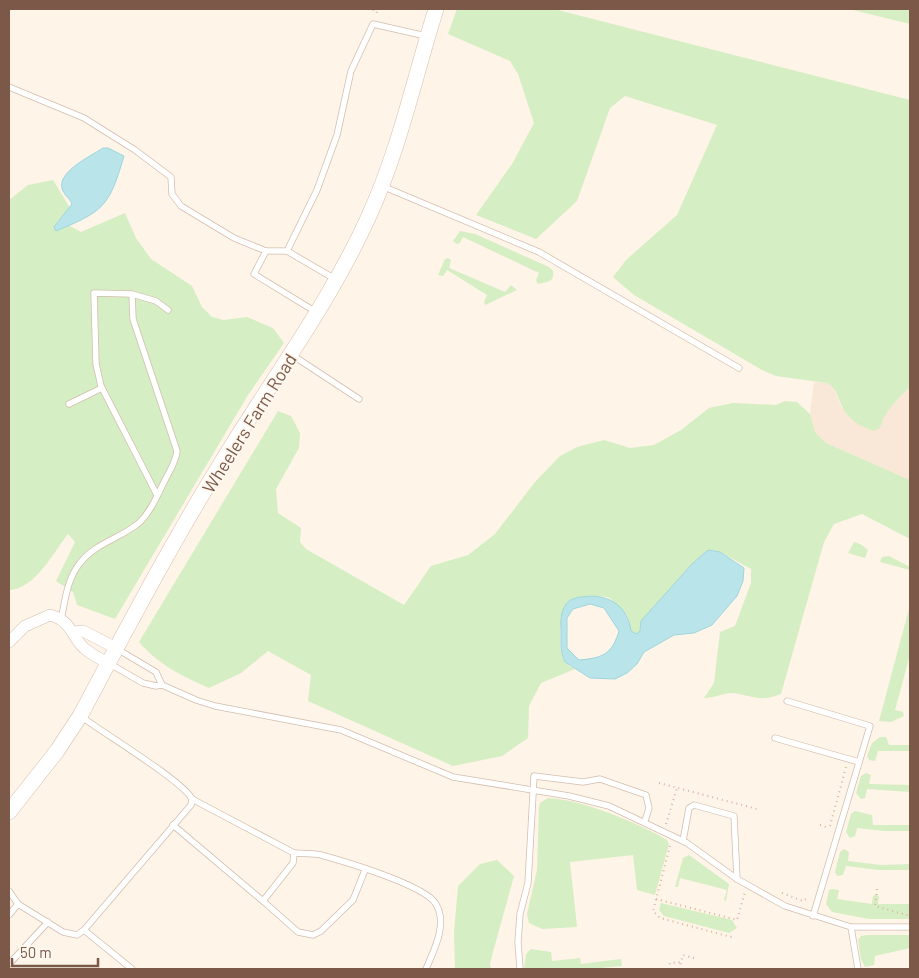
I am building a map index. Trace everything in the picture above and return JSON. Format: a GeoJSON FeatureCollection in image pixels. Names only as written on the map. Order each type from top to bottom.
{"type":"FeatureCollection","features":[{"type":"Feature","properties":{"kind":"main road","name":"Wheelers Farm Road"},"geometry":{"type":"LineString","coordinates":[[9,812],[57,751],[80,716],[116,648],[220,464],[292,355],[336,280],[382,186],[409,105],[436,9]]}},
{"type":"Feature","properties":{"kind":"street"},"geometry":{"type":"LineString","coordinates":[[9,642],[20,629],[31,622],[50,616],[61,620],[74,632],[76,639],[85,650],[108,663]]}},
{"type":"Feature","properties":{"kind":"street"},"geometry":{"type":"LineString","coordinates":[[74,632],[83,631],[116,648]]}},
{"type":"Feature","properties":{"kind":"lane"},"geometry":{"type":"LineString","coordinates":[[287,250],[317,190],[337,135],[351,71],[373,24],[427,36]]}},
{"type":"Feature","properties":{"kind":"lane"},"geometry":{"type":"LineString","coordinates":[[9,87],[84,118],[135,150],[171,177],[172,194],[181,206],[234,238],[266,252],[287,250],[336,280]]}},
{"type":"Feature","properties":{"kind":"lane"},"geometry":{"type":"LineString","coordinates":[[382,186],[539,252],[739,368]]}},
{"type":"Feature","properties":{"kind":"lane"},"geometry":{"type":"LineString","coordinates":[[266,252],[254,274],[318,313]]}},
{"type":"Feature","properties":{"kind":"lane"},"geometry":{"type":"LineString","coordinates":[[157,495],[102,388],[96,364],[94,293],[132,294],[156,301],[168,310]]}},
{"type":"Feature","properties":{"kind":"lane"},"geometry":{"type":"LineString","coordinates":[[61,620],[72,574],[80,561],[94,549],[139,522],[157,495],[176,458],[177,451],[133,319],[132,294]]}},
{"type":"Feature","properties":{"kind":"lane"},"geometry":{"type":"LineString","coordinates":[[292,355],[359,399]]}},
{"type":"Feature","properties":{"kind":"lane"},"geometry":{"type":"LineString","coordinates":[[69,404],[102,388]]}},
{"type":"Feature","properties":{"kind":"lane"},"geometry":{"type":"LineString","coordinates":[[116,648],[156,672],[162,685]]}},
{"type":"Feature","properties":{"kind":"lane"},"geometry":{"type":"LineString","coordinates":[[108,663],[143,683],[156,686],[162,685],[215,706],[341,730],[453,777],[569,796],[608,806],[645,821],[683,840],[737,879],[772,900],[813,916],[851,927],[870,929],[910,927]]}},
{"type":"Feature","properties":{"kind":"lane"},"geometry":{"type":"LineString","coordinates":[[787,701],[870,726],[813,916]]}},
{"type":"Feature","properties":{"kind":"lane"},"geometry":{"type":"LineString","coordinates":[[9,891],[18,904],[70,935],[79,934],[191,805],[192,799],[190,794],[80,716]]}},
{"type":"Feature","properties":{"kind":"lane"},"geometry":{"type":"LineString","coordinates":[[775,738],[859,762]]}},
{"type":"Feature","properties":{"kind":"lane"},"geometry":{"type":"LineString","coordinates":[[520,969],[518,942],[520,914],[528,883],[532,850],[532,790],[534,776],[583,782],[600,779],[646,795],[649,808],[645,821]]}},
{"type":"Feature","properties":{"kind":"lane"},"geometry":{"type":"LineString","coordinates":[[192,799],[294,853],[320,855],[415,888],[427,894],[436,904],[440,924],[439,938],[426,969]]}},
{"type":"Feature","properties":{"kind":"lane"},"geometry":{"type":"LineString","coordinates":[[683,840],[689,808],[694,805],[734,816],[737,879]]}},
{"type":"Feature","properties":{"kind":"lane"},"geometry":{"type":"LineString","coordinates":[[174,825],[298,932],[313,935],[321,931],[353,900],[365,870]]}},
{"type":"Feature","properties":{"kind":"lane"},"geometry":{"type":"LineString","coordinates":[[263,901],[293,863],[294,853]]}},
{"type":"Feature","properties":{"kind":"lane"},"geometry":{"type":"LineString","coordinates":[[9,915],[18,904]]}},
{"type":"Feature","properties":{"kind":"lane"},"geometry":{"type":"LineString","coordinates":[[9,964],[48,922]]}},
{"type":"Feature","properties":{"kind":"lane"},"geometry":{"type":"LineString","coordinates":[[851,927],[858,969]]}},
{"type":"Feature","properties":{"kind":"lane"},"geometry":{"type":"LineString","coordinates":[[84,930],[129,968]]}},
{"type":"Feature","properties":{"kind":"path"},"geometry":{"type":"LineString","coordinates":[[368,9],[377,11],[373,24]]}},
{"type":"Feature","properties":{"kind":"path"},"geometry":{"type":"LineString","coordinates":[[827,837],[848,759]]}},
{"type":"Feature","properties":{"kind":"path"},"geometry":{"type":"LineString","coordinates":[[659,783],[757,809]]}},
{"type":"Feature","properties":{"kind":"path"},"geometry":{"type":"LineString","coordinates":[[677,788],[666,820],[670,846],[653,911],[660,918],[735,938]]}},
{"type":"Feature","properties":{"kind":"path"},"geometry":{"type":"LineString","coordinates":[[820,825],[829,828]]}},
{"type":"Feature","properties":{"kind":"path"},"geometry":{"type":"LineString","coordinates":[[877,888],[875,906],[910,916]]}},
{"type":"Feature","properties":{"kind":"path"},"geometry":{"type":"LineString","coordinates":[[780,892],[803,901],[808,899],[811,893]]}},
{"type":"Feature","properties":{"kind":"path"},"geometry":{"type":"LineString","coordinates":[[656,899],[737,920]]}},
{"type":"Feature","properties":{"kind":"path"},"geometry":{"type":"LineString","coordinates":[[679,969],[683,955],[694,958]]}},
{"type":"Feature","properties":{"kind":"path"},"geometry":{"type":"LineString","coordinates":[[668,969],[670,963],[681,962]]}},
{"type":"Feature","properties":{"kind":"shaded area"},"geometry":{"type":"Polygon","coordinates":[[[814,382],[827,383],[833,387],[842,408],[880,428],[883,417],[892,404],[910,387],[910,480],[826,443],[815,432],[810,414],[814,382]]]}},
{"type":"Feature","properties":{"kind":"green space"},"geometry":{"type":"Polygon","coordinates":[[[457,9],[554,9],[910,100],[910,387],[888,411],[880,428],[874,431],[859,425],[851,419],[844,411],[835,390],[827,383],[776,376],[762,370],[634,295],[613,277],[626,260],[677,215],[717,125],[625,96],[610,108],[577,201],[536,239],[476,215],[512,164],[534,123],[518,74],[510,61],[448,34],[457,9]]]}},
{"type":"Feature","properties":{"kind":"green space"},"geometry":{"type":"Polygon","coordinates":[[[849,9],[910,9],[910,24],[849,9]]]}},
{"type":"Feature","properties":{"kind":"green space"},"geometry":{"type":"Polygon","coordinates":[[[53,180],[70,208],[57,222],[64,228],[68,225],[81,232],[125,213],[136,238],[151,259],[192,286],[202,307],[212,317],[224,320],[247,317],[273,328],[284,343],[248,395],[115,619],[77,605],[73,592],[56,581],[75,542],[68,534],[50,560],[35,577],[27,584],[9,590],[9,200],[28,185],[53,180]]]}},
{"type":"Feature","properties":{"kind":"green space"},"geometry":{"type":"Polygon","coordinates":[[[460,231],[475,234],[549,267],[553,271],[552,279],[538,284],[536,280],[539,273],[463,237],[460,243],[457,244],[453,241],[460,231]]]}},
{"type":"Feature","properties":{"kind":"green space"},"geometry":{"type":"Polygon","coordinates":[[[445,259],[451,260],[449,268],[505,292],[511,285],[517,290],[485,305],[484,302],[487,295],[447,270],[443,276],[438,275],[445,259]]]}},
{"type":"Feature","properties":{"kind":"green space"},"geometry":{"type":"Polygon","coordinates":[[[785,401],[797,402],[810,414],[815,432],[826,443],[910,480],[910,539],[862,514],[834,524],[824,542],[781,694],[773,697],[761,698],[731,693],[704,698],[714,683],[720,632],[735,626],[751,583],[751,569],[720,552],[708,550],[692,564],[641,621],[640,631],[637,634],[631,631],[627,615],[610,598],[588,596],[568,602],[563,612],[560,636],[561,651],[565,662],[575,669],[541,683],[529,706],[528,738],[502,756],[453,766],[308,701],[311,675],[268,651],[241,673],[209,688],[171,669],[139,642],[278,411],[291,416],[300,433],[299,448],[276,489],[278,513],[301,528],[300,542],[306,549],[404,605],[431,566],[468,555],[495,534],[535,482],[560,456],[577,447],[604,440],[630,448],[654,445],[681,430],[709,408],[733,403],[776,405],[785,401]]]}},
{"type":"Feature","properties":{"kind":"green space"},"geometry":{"type":"Polygon","coordinates":[[[854,542],[868,550],[865,558],[848,553],[854,542]]]}},
{"type":"Feature","properties":{"kind":"green space"},"geometry":{"type":"Polygon","coordinates":[[[889,556],[910,567],[910,570],[880,562],[882,557],[889,556]]]}},
{"type":"Feature","properties":{"kind":"green space"},"geometry":{"type":"Polygon","coordinates":[[[910,605],[910,655],[895,710],[903,712],[904,716],[891,722],[879,721],[910,605]]]}},
{"type":"Feature","properties":{"kind":"green space"},"geometry":{"type":"Polygon","coordinates":[[[880,737],[886,737],[889,745],[910,745],[910,751],[878,751],[875,761],[869,760],[867,756],[872,743],[880,737]]]}},
{"type":"Feature","properties":{"kind":"green space"},"geometry":{"type":"Polygon","coordinates":[[[866,773],[871,775],[869,784],[910,785],[910,792],[867,789],[865,798],[861,799],[856,793],[861,776],[866,773]]]}},
{"type":"Feature","properties":{"kind":"green space"},"geometry":{"type":"Polygon","coordinates":[[[548,798],[561,799],[609,813],[641,826],[667,840],[669,844],[655,895],[637,890],[633,855],[570,862],[577,927],[542,929],[529,923],[527,914],[537,870],[539,807],[540,803],[548,798]]]}},
{"type":"Feature","properties":{"kind":"green space"},"geometry":{"type":"Polygon","coordinates":[[[855,811],[872,815],[873,825],[910,825],[910,831],[857,828],[855,836],[850,838],[846,832],[851,814],[855,811]]]}},
{"type":"Feature","properties":{"kind":"green space"},"geometry":{"type":"Polygon","coordinates":[[[844,849],[849,852],[848,861],[881,865],[910,864],[910,870],[879,870],[846,866],[843,875],[837,876],[835,872],[840,852],[844,849]]]}},
{"type":"Feature","properties":{"kind":"green space"},"geometry":{"type":"Polygon","coordinates":[[[689,855],[729,884],[726,901],[724,900],[727,890],[680,878],[678,887],[675,887],[683,858],[689,855]]]}},
{"type":"Feature","properties":{"kind":"green space"},"geometry":{"type":"Polygon","coordinates":[[[497,860],[514,876],[490,963],[491,969],[455,969],[454,932],[458,886],[480,864],[497,860]]]}},
{"type":"Feature","properties":{"kind":"green space"},"geometry":{"type":"Polygon","coordinates":[[[829,890],[839,890],[837,899],[872,904],[873,896],[877,894],[879,897],[878,904],[910,904],[910,919],[869,919],[832,912],[826,904],[829,890]]]}},
{"type":"Feature","properties":{"kind":"green space"},"geometry":{"type":"Polygon","coordinates":[[[661,903],[732,920],[737,928],[729,933],[664,916],[659,910],[661,903]]]}},
{"type":"Feature","properties":{"kind":"green space"},"geometry":{"type":"Polygon","coordinates":[[[910,935],[910,948],[875,956],[874,965],[865,967],[861,959],[858,940],[861,936],[910,935]]]}},
{"type":"Feature","properties":{"kind":"green space"},"geometry":{"type":"Polygon","coordinates":[[[531,949],[551,952],[552,961],[580,958],[581,964],[621,959],[622,966],[590,969],[524,969],[526,954],[531,949]]]}},
{"type":"Feature","properties":{"kind":"water"},"geometry":{"type":"Polygon","coordinates":[[[103,148],[108,148],[124,156],[109,197],[95,212],[56,231],[54,227],[72,204],[63,191],[62,184],[64,178],[75,166],[103,148]]]}},
{"type":"Feature","properties":{"kind":"water"},"geometry":{"type":"Polygon","coordinates":[[[708,550],[720,552],[744,568],[743,581],[737,596],[712,625],[694,633],[674,635],[644,652],[637,664],[627,673],[615,679],[590,678],[565,662],[561,647],[561,618],[563,609],[568,602],[572,599],[590,596],[614,602],[625,614],[631,631],[637,634],[640,631],[641,621],[692,564],[708,550]],[[590,604],[573,609],[567,618],[567,648],[579,660],[600,656],[610,650],[616,639],[619,631],[604,608],[590,604]]]}}]}
